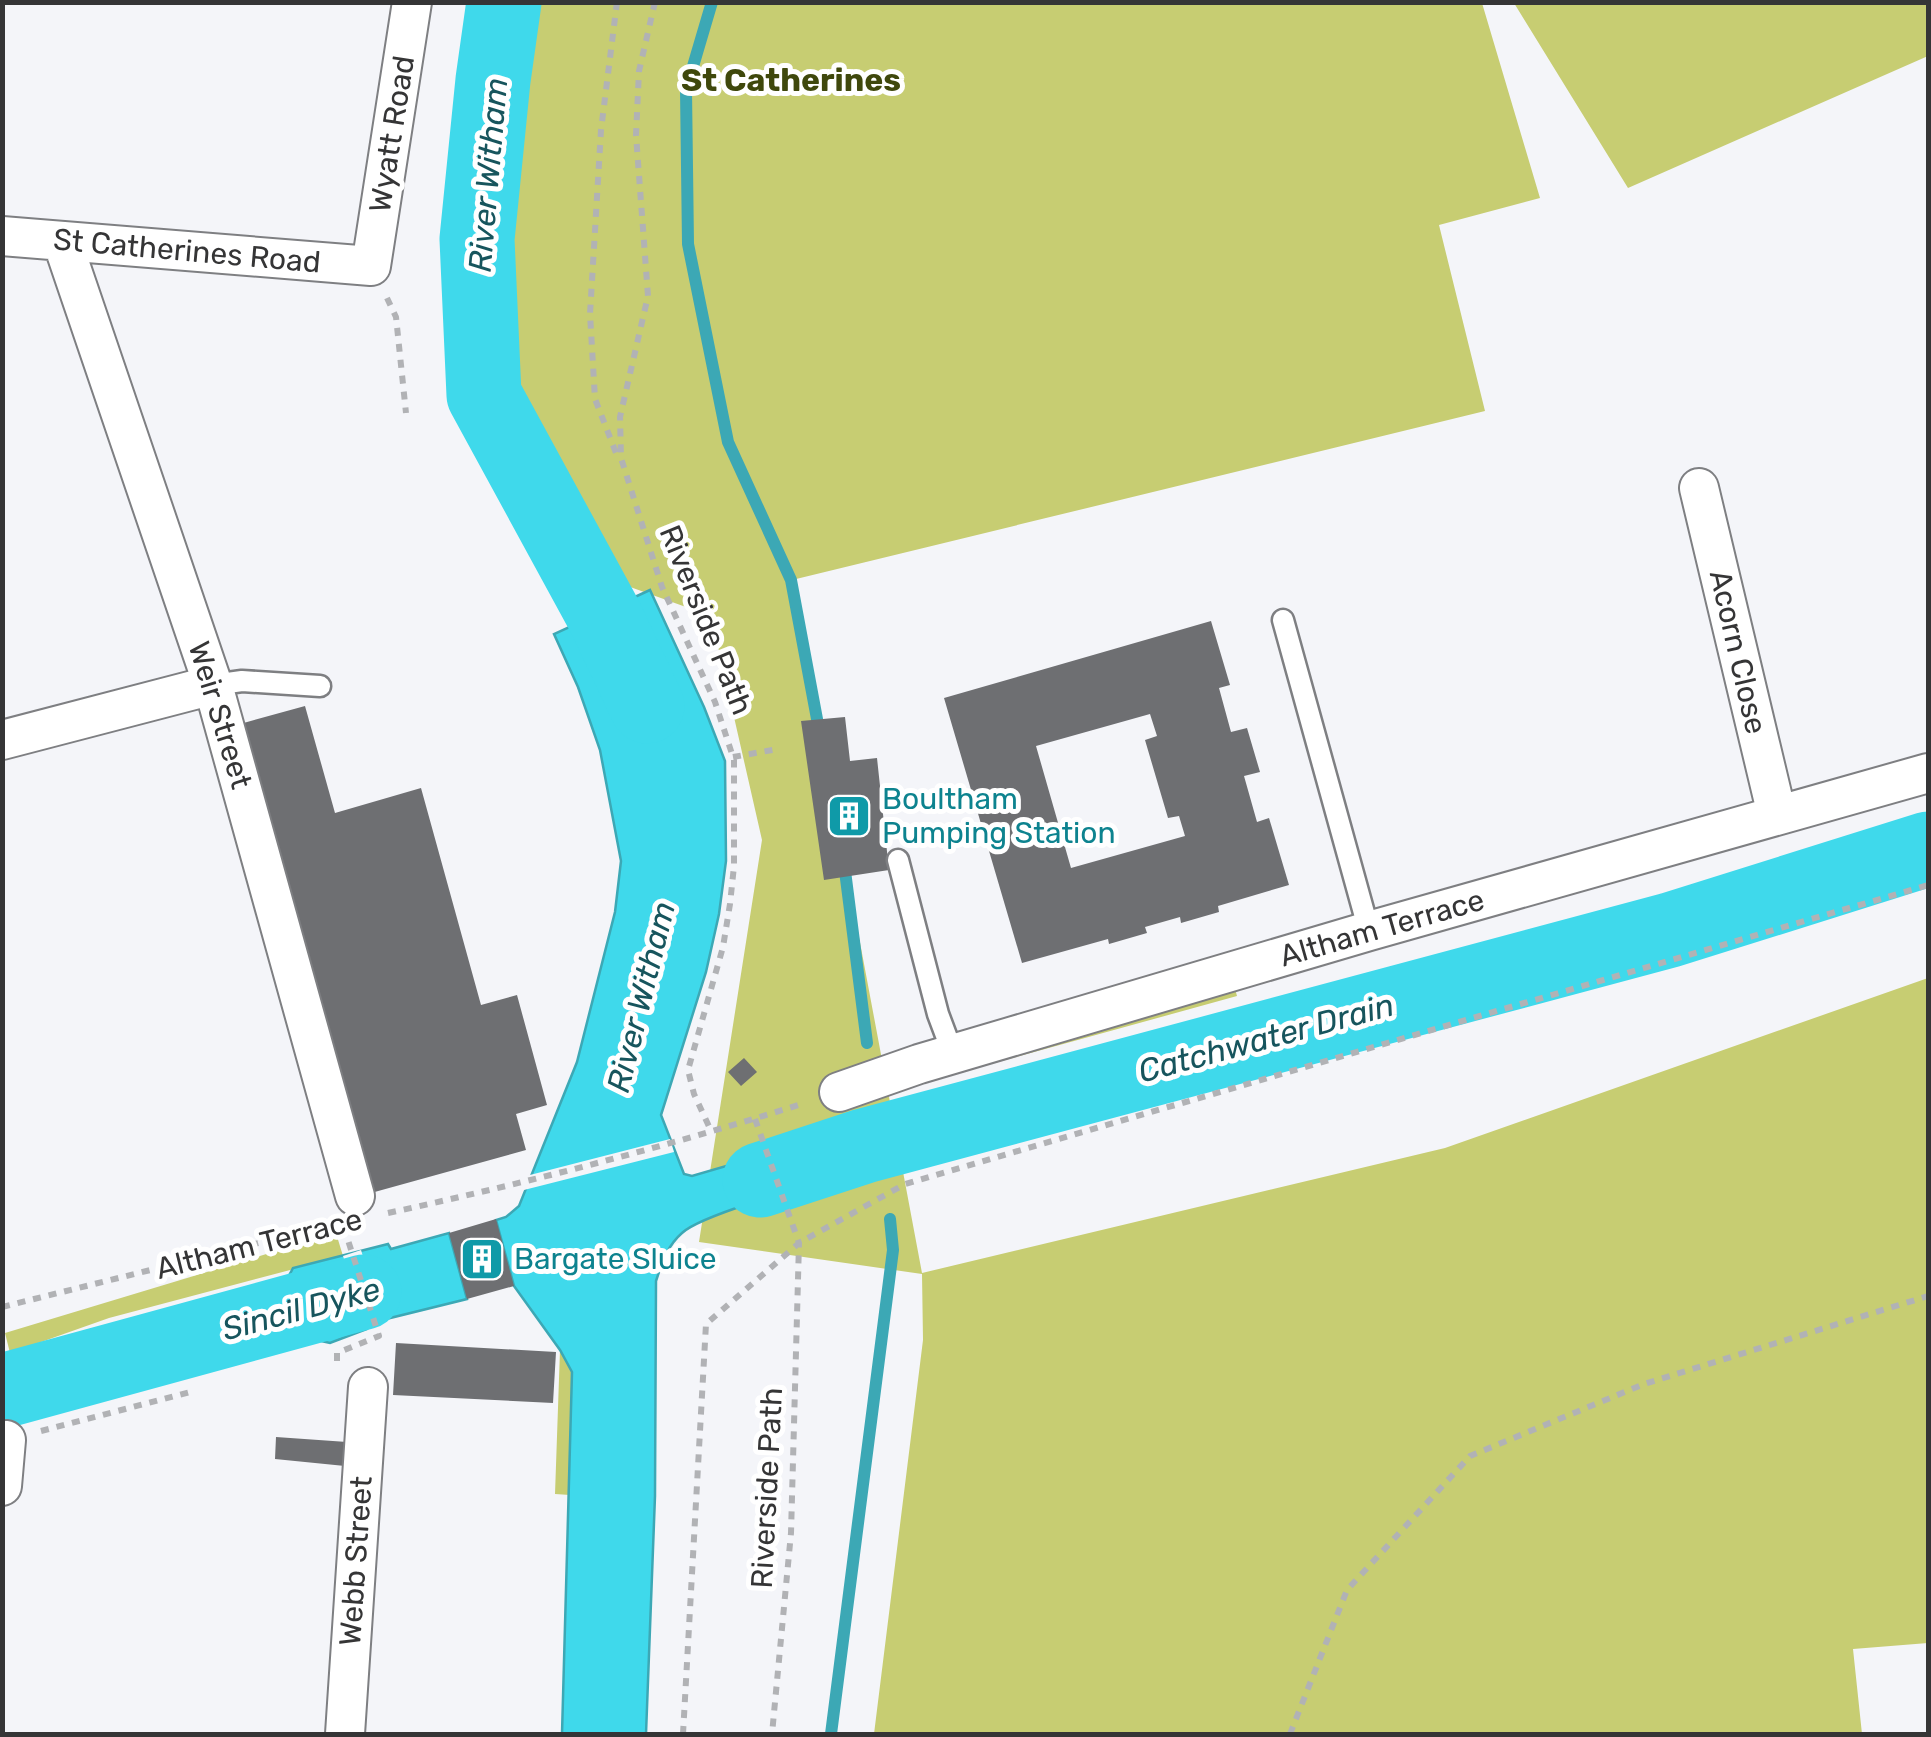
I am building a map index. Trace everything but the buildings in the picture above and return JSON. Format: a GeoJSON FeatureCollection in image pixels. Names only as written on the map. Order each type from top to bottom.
{"type":"FeatureCollection","features":[{"type":"Feature","properties":{"kind":"street","name":"Wyatt Road"},"geometry":{"type":"LineString","coordinates":[[371,266],[412,2]]}},
{"type":"Feature","properties":{"kind":"street","name":"St Catherines Road"},"geometry":{"type":"LineString","coordinates":[[2,236],[371,266]]}},
{"type":"Feature","properties":{"kind":"street","name":"Weir Street"},"geometry":{"type":"LineString","coordinates":[[62,241],[213,685],[359,1211]]}},
{"type":"Feature","properties":{"kind":"street","name":"Acorn Close"},"geometry":{"type":"LineString","coordinates":[[1700,488],[1777,815]]}},
{"type":"Feature","properties":{"kind":"street"},"geometry":{"type":"LineString","coordinates":[[2,740],[213,685]]}},
{"type":"Feature","properties":{"kind":"street","name":"Altham Terrace"},"geometry":{"type":"LineString","coordinates":[[839,1092],[1368,931],[1928,773]]}},
{"type":"Feature","properties":{"kind":"street","name":"Webb Street"},"geometry":{"type":"LineString","coordinates":[[345,1734],[368,1387]]}},
{"type":"Feature","properties":{"kind":"street"},"geometry":{"type":"LineString","coordinates":[[2,1486],[6,1440]]}},
{"type":"Feature","properties":{"kind":"lane"},"geometry":{"type":"LineString","coordinates":[[1283,620],[1368,931]]}},
{"type":"Feature","properties":{"kind":"lane"},"geometry":{"type":"LineString","coordinates":[[213,685],[242,681],[320,686]]}},
{"type":"Feature","properties":{"kind":"lane"},"geometry":{"type":"LineString","coordinates":[[898,860],[938,1014],[954,1054]]}},
{"type":"Feature","properties":{"kind":"path"},"geometry":{"type":"LineString","coordinates":[[618,2],[601,130],[592,257],[591,374],[604,427],[626,478]]}},
{"type":"Feature","properties":{"kind":"path","name":"Riverside Path"},"geometry":{"type":"LineString","coordinates":[[656,2],[639,71],[636,136],[648,296],[620,417],[620,458],[662,587],[715,702],[733,757],[734,866],[730,904],[723,947],[688,1070],[712,1133]]}},
{"type":"Feature","properties":{"kind":"path"},"geometry":{"type":"LineString","coordinates":[[371,266],[396,316],[406,414]]}},
{"type":"Feature","properties":{"kind":"path"},"geometry":{"type":"LineString","coordinates":[[733,757],[778,749]]}},
{"type":"Feature","properties":{"kind":"path"},"geometry":{"type":"LineString","coordinates":[[683,1734],[706,1324],[798,1244],[905,1184],[1928,886]]}},
{"type":"Feature","properties":{"kind":"path","name":"Altham Terrace"},"geometry":{"type":"LineString","coordinates":[[2,1307],[359,1211],[516,1186],[672,1145],[839,1092]]}},
{"type":"Feature","properties":{"kind":"path"},"geometry":{"type":"LineString","coordinates":[[755,1118],[798,1244]]}},
{"type":"Feature","properties":{"kind":"path","name":"Riverside Path"},"geometry":{"type":"LineString","coordinates":[[772,1734],[791,1533],[798,1244]]}},
{"type":"Feature","properties":{"kind":"path"},"geometry":{"type":"LineString","coordinates":[[338,1353],[379,1336],[352,1253]]}},
{"type":"Feature","properties":{"kind":"path"},"geometry":{"type":"LineString","coordinates":[[1290,1734],[1347,1590],[1470,1456],[1644,1384],[1928,1296]]}},
{"type":"Feature","properties":{"kind":"path"},"geometry":{"type":"LineString","coordinates":[[6,1440],[194,1391]]}},
{"type":"Feature","properties":{"kind":"green space"},"geometry":{"type":"Polygon","coordinates":[[[504,3],[1482,3],[1540,198],[1439,225],[1485,411],[792,580],[922,1273],[1445,1148],[1928,978],[1928,1643],[1853,1649],[1862,1734],[874,1734],[923,1340],[922,1274],[699,1242],[762,840],[711,616],[580,569],[484,395],[477,239],[504,3]]]}},
{"type":"Feature","properties":{"kind":"green space"},"geometry":{"type":"Polygon","coordinates":[[[1514,3],[1928,3],[1928,56],[1628,188],[1514,3]]]}},
{"type":"Feature","properties":{"kind":"green space"},"geometry":{"type":"Polygon","coordinates":[[[1234,985],[1237,996],[926,1082],[924,1076],[1234,985]]]}},
{"type":"Feature","properties":{"kind":"green space"},"geometry":{"type":"Polygon","coordinates":[[[336,1233],[343,1256],[109,1318],[10,1353],[5,1333],[336,1233]]]}},
{"type":"Feature","properties":{"kind":"green space"},"geometry":{"type":"Polygon","coordinates":[[[560,1350],[572,1371],[573,1385],[570,1495],[555,1494],[560,1350]]]}},
{"type":"Feature","properties":{"kind":"water"},"geometry":{"type":"Polygon","coordinates":[[[650,590],[725,761],[726,861],[719,914],[706,972],[661,1115],[684,1174],[692,1176],[853,1129],[867,1169],[715,1216],[682,1233],[669,1249],[656,1281],[655,1496],[646,1734],[562,1734],[572,1372],[514,1286],[496,1220],[519,1206],[577,1062],[615,912],[621,861],[600,750],[554,634],[650,590]]]}},
{"type":"Feature","properties":{"kind":"water"},"geometry":{"type":"Polygon","coordinates":[[[449,1233],[467,1299],[366,1324],[367,1329],[330,1343],[303,1337],[255,1341],[293,1268],[449,1233]]]}},
{"type":"Feature","properties":{"kind":"pier"},"geometry":{"type":"Polygon","coordinates":[[[670,1139],[674,1152],[520,1191],[526,1176],[670,1139]]]}},
{"type":"Feature","properties":{"kind":"pier"},"geometry":{"type":"Polygon","coordinates":[[[361,1250],[383,1319],[365,1324],[343,1256],[361,1250]]]}},
{"type":"Feature","properties":{"kind":"waterway","name":"River Witham"},"geometry":{"type":"LineString","coordinates":[[504,2],[477,239],[484,395],[605,617],[647,706]]}},
{"type":"Feature","properties":{"kind":"waterway"},"geometry":{"type":"LineString","coordinates":[[712,2],[686,90],[688,244],[728,442],[791,580],[820,735]]}},
{"type":"Feature","properties":{"kind":"waterway","name":"Catchwater Drain"},"geometry":{"type":"LineString","coordinates":[[760,1180],[864,1146],[1670,930],[1928,849]]}},
{"type":"Feature","properties":{"kind":"waterway"},"geometry":{"type":"LineString","coordinates":[[844,863],[867,1043]]}},
{"type":"Feature","properties":{"kind":"waterway"},"geometry":{"type":"LineString","coordinates":[[831,1734],[893,1250],[890,1219]]}},
{"type":"Feature","properties":{"kind":"waterway","name":"Sincil Dyke"},"geometry":{"type":"LineString","coordinates":[[2,1391],[364,1292]]}},
{"type":"Feature","properties":{"kind":"place","name":"Boultham Pumping Station"},"geometry":{"type":"Point","coordinates":[849,816]}},
{"type":"Feature","properties":{"kind":"place","name":"Bargate Sluice"},"geometry":{"type":"Point","coordinates":[482,1259]}},
{"type":"Feature","properties":{"kind":"district","name":"St Catherines"},"geometry":{"type":"Point","coordinates":[791,80]}}]}
